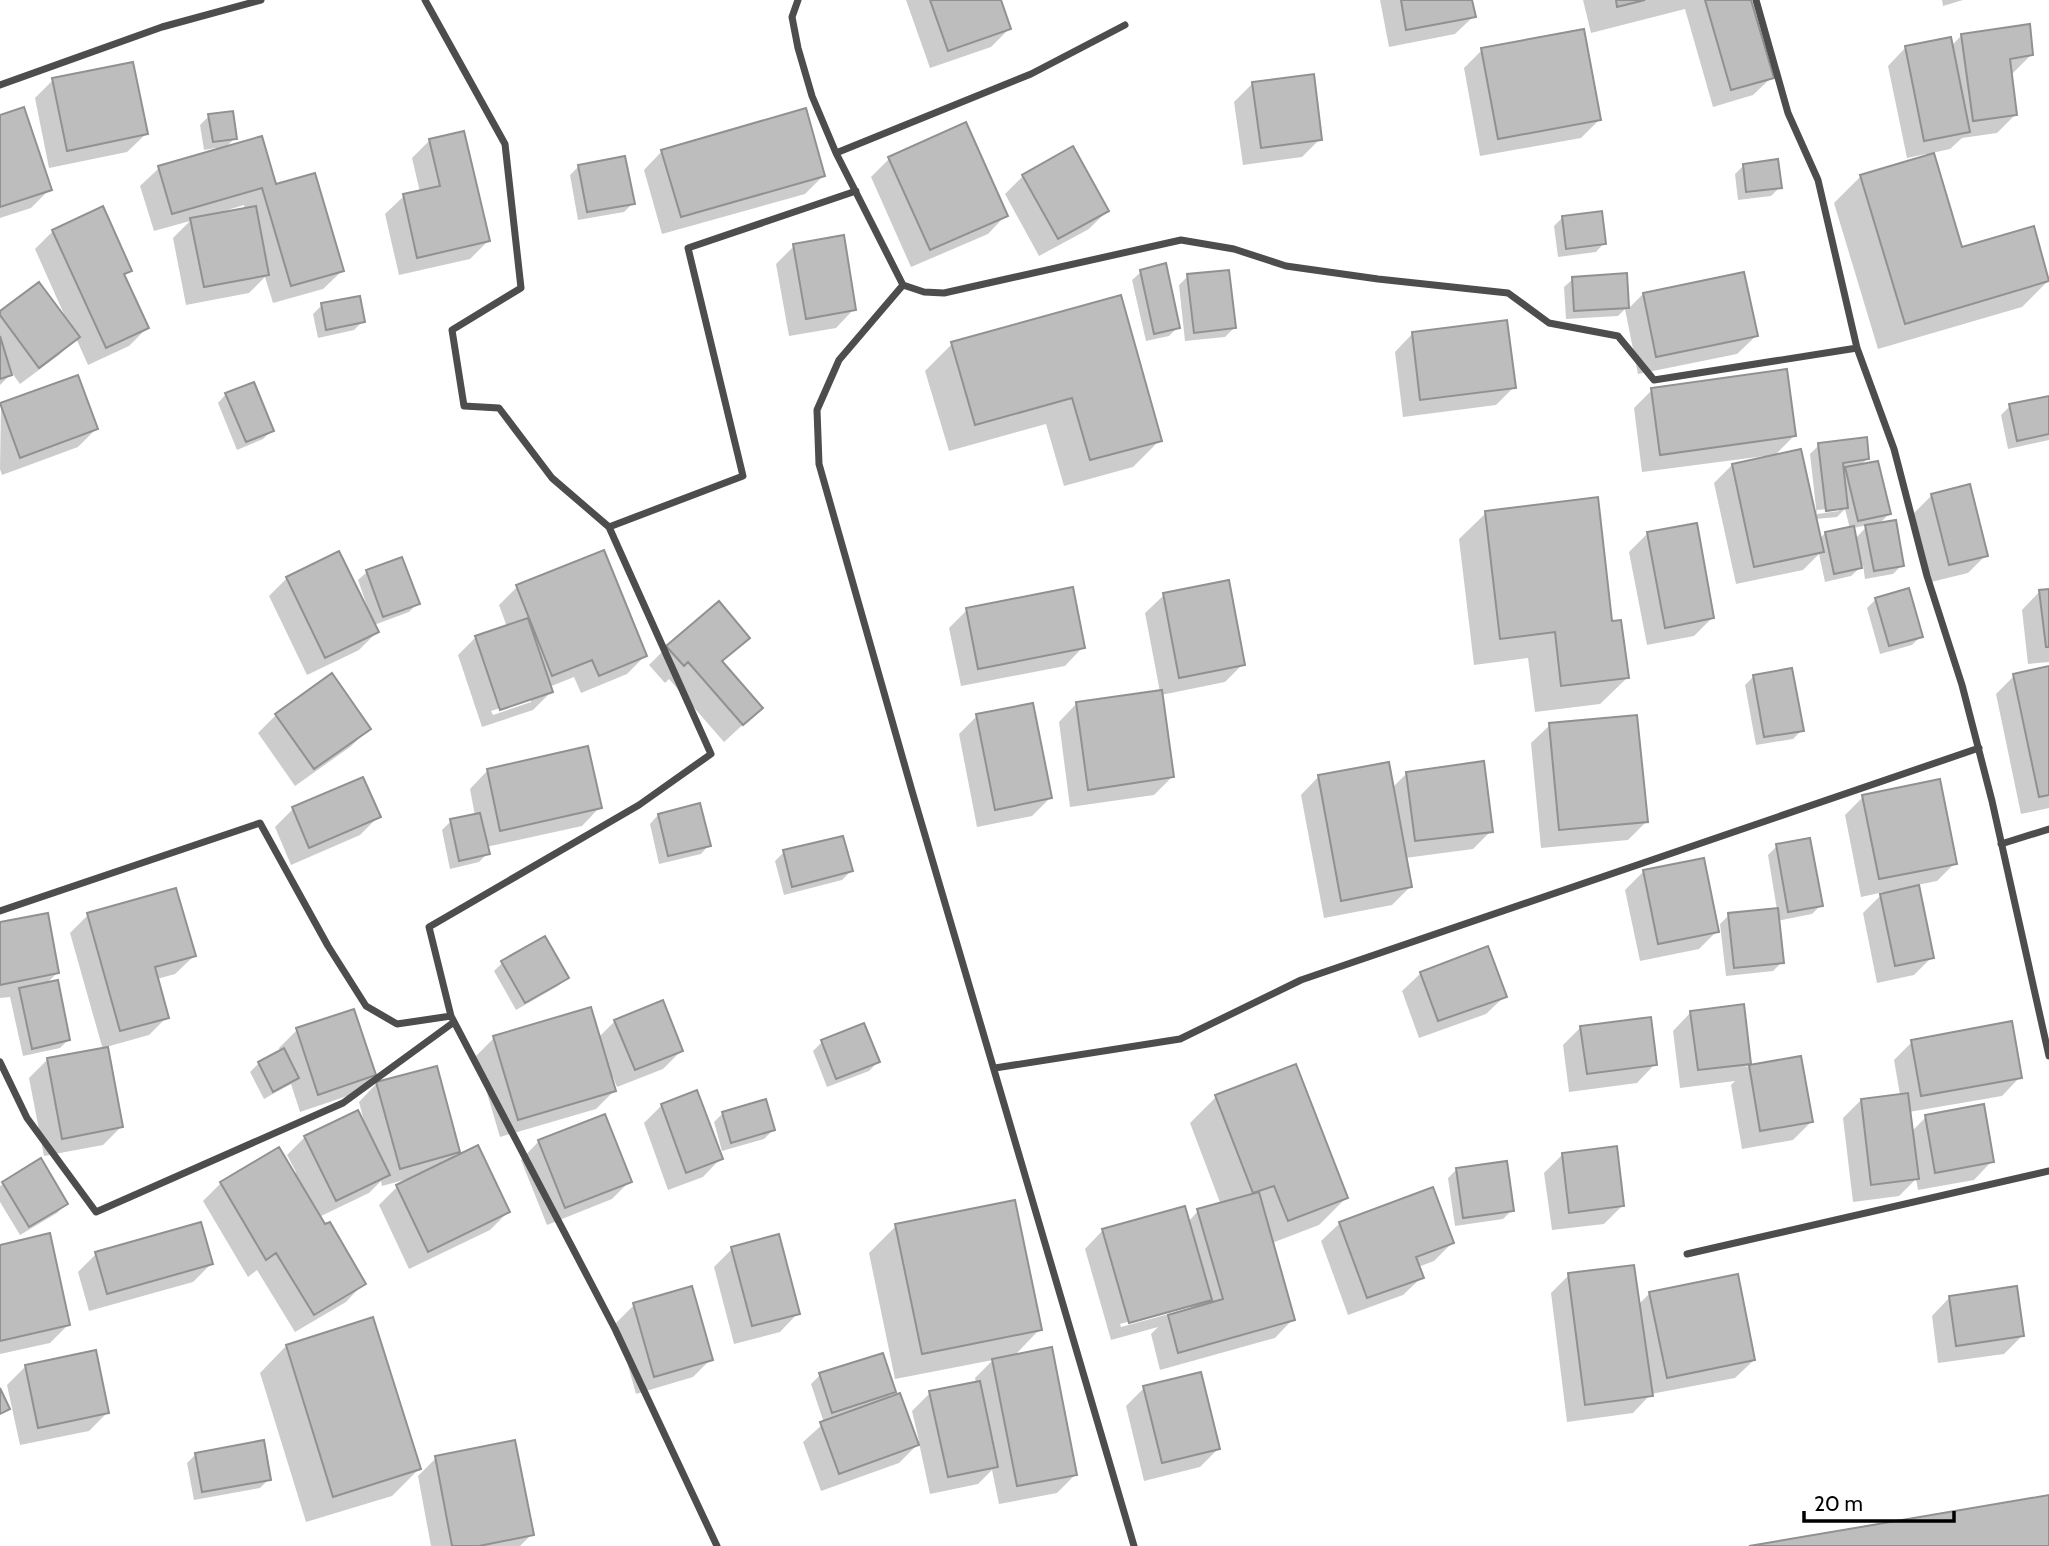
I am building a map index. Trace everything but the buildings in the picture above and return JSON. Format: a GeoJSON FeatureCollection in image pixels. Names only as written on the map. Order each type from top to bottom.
{"type":"FeatureCollection","features":[{"type":"Feature","properties":{"kind":"street"},"geometry":{"type":"LineString","coordinates":[[0,85],[162,27],[261,0]]}},
{"type":"Feature","properties":{"kind":"street"},"geometry":{"type":"LineString","coordinates":[[425,0],[505,144],[522,288],[452,330],[464,406],[499,408],[552,478],[609,527],[711,754],[639,805],[429,927],[452,1019],[615,1329],[717,1546]]}},
{"type":"Feature","properties":{"kind":"street"},"geometry":{"type":"LineString","coordinates":[[798,0],[792,17],[812,96],[836,153],[902,285],[924,292],[944,293],[1181,240],[1234,249],[1286,265],[1378,279],[1508,293],[1549,324],[1618,336],[1654,380],[1857,348]]}},
{"type":"Feature","properties":{"kind":"street"},"geometry":{"type":"LineString","coordinates":[[1756,0],[1788,113],[1818,180],[1857,348],[1894,449],[1927,576],[1962,685],[1979,748],[2049,1056]]}},
{"type":"Feature","properties":{"kind":"street"},"geometry":{"type":"LineString","coordinates":[[836,153],[1031,75],[1125,25]]}},
{"type":"Feature","properties":{"kind":"street"},"geometry":{"type":"LineString","coordinates":[[609,527],[743,477],[688,248],[856,191]]}},
{"type":"Feature","properties":{"kind":"street"},"geometry":{"type":"LineString","coordinates":[[902,285],[839,360],[817,410],[819,464],[912,791],[1134,1546]]}},
{"type":"Feature","properties":{"kind":"street"},"geometry":{"type":"LineString","coordinates":[[995,1068],[1180,1039],[1301,980],[1979,748]]}},
{"type":"Feature","properties":{"kind":"street"},"geometry":{"type":"LineString","coordinates":[[0,911],[260,823],[328,946],[366,1006],[397,1024],[452,1019]]}},
{"type":"Feature","properties":{"kind":"street"},"geometry":{"type":"LineString","coordinates":[[2001,844],[2049,829]]}},
{"type":"Feature","properties":{"kind":"street"},"geometry":{"type":"LineString","coordinates":[[0,1062],[27,1118],[96,1212],[343,1103],[452,1019]]}},
{"type":"Feature","properties":{"kind":"street"},"geometry":{"type":"LineString","coordinates":[[1686,1254],[2049,1171]]}}]}
